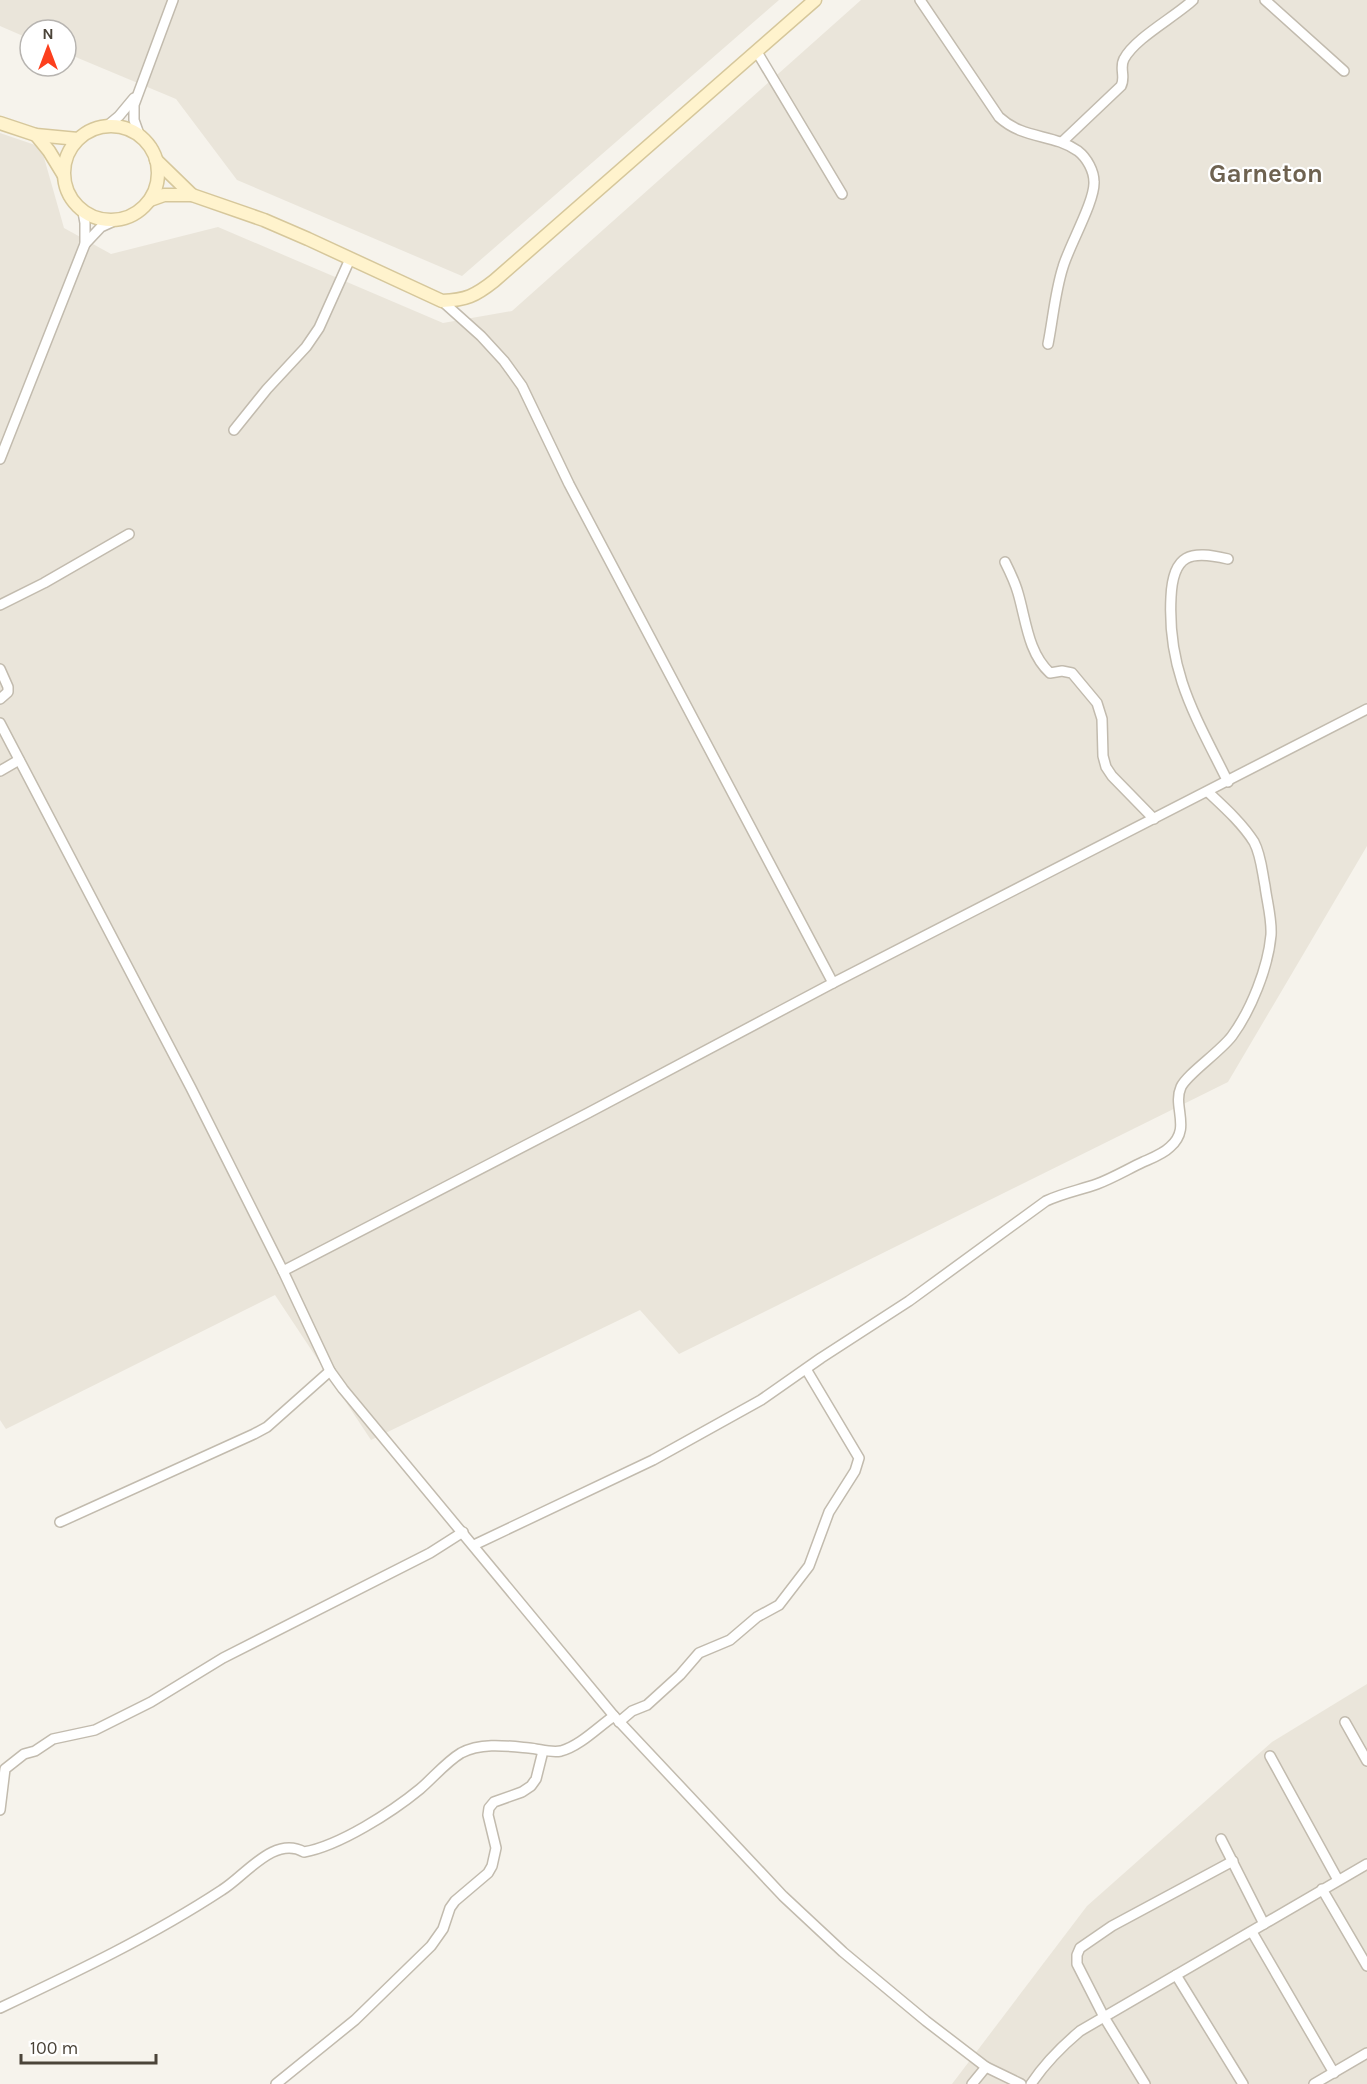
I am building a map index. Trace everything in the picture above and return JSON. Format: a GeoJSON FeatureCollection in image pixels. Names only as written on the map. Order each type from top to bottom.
{"type":"FeatureCollection","features":[{"type":"Feature","properties":{"kind":"street"},"geometry":{"type":"LineString","coordinates":[[139,135],[134,120],[134,105],[173,0]]}},
{"type":"Feature","properties":{"kind":"street"},"geometry":{"type":"LineString","coordinates":[[442,301],[462,300],[478,294],[815,0]]}},
{"type":"Feature","properties":{"kind":"street"},"geometry":{"type":"LineString","coordinates":[[920,0],[999,117],[1011,128],[1062,142],[1080,153],[1092,169],[1095,184],[1091,200],[1062,270],[1048,344]]}},
{"type":"Feature","properties":{"kind":"street"},"geometry":{"type":"LineString","coordinates":[[1062,142],[1121,86],[1124,81],[1121,68],[1126,56],[1142,39],[1193,0]]}},
{"type":"Feature","properties":{"kind":"street"},"geometry":{"type":"LineString","coordinates":[[1265,0],[1344,71]]}},
{"type":"Feature","properties":{"kind":"street"},"geometry":{"type":"LineString","coordinates":[[757,52],[842,194]]}},
{"type":"Feature","properties":{"kind":"street"},"geometry":{"type":"LineString","coordinates":[[107,126],[130,105],[139,91]]}},
{"type":"Feature","properties":{"kind":"street"},"geometry":{"type":"LineString","coordinates":[[0,123],[36,135],[78,138]]}},
{"type":"Feature","properties":{"kind":"street"},"geometry":{"type":"LineString","coordinates":[[85,244],[101,227],[140,211],[150,200],[158,180],[156,160],[150,146],[139,135],[124,127],[107,126],[91,130],[78,138],[64,161],[63,174],[65,188],[72,202],[83,212],[97,219],[112,222]]}},
{"type":"Feature","properties":{"kind":"street"},"geometry":{"type":"LineString","coordinates":[[36,135],[63,174]]}},
{"type":"Feature","properties":{"kind":"street"},"geometry":{"type":"LineString","coordinates":[[156,160],[192,195]]}},
{"type":"Feature","properties":{"kind":"street"},"geometry":{"type":"LineString","coordinates":[[150,200],[171,194],[192,195],[264,220],[350,259],[442,301],[481,336],[504,361],[522,386],[569,484],[833,983]]}},
{"type":"Feature","properties":{"kind":"street"},"geometry":{"type":"LineString","coordinates":[[0,459],[85,244],[83,212]]}},
{"type":"Feature","properties":{"kind":"street"},"geometry":{"type":"LineString","coordinates":[[234,430],[267,389],[306,347],[319,328],[350,259]]}},
{"type":"Feature","properties":{"kind":"street"},"geometry":{"type":"LineString","coordinates":[[0,604],[44,583],[129,534]]}},
{"type":"Feature","properties":{"kind":"street"},"geometry":{"type":"LineString","coordinates":[[1228,559],[1193,554],[1181,560],[1174,571],[1170,618],[1177,672],[1187,700],[1228,782]]}},
{"type":"Feature","properties":{"kind":"street"},"geometry":{"type":"LineString","coordinates":[[1005,562],[1014,580],[1036,654],[1050,673],[1062,670],[1071,673],[1097,703],[1102,719],[1103,756],[1106,767],[1112,776],[1155,819]]}},
{"type":"Feature","properties":{"kind":"street"},"geometry":{"type":"LineString","coordinates":[[0,669],[8,692],[0,699]]}},
{"type":"Feature","properties":{"kind":"street"},"geometry":{"type":"LineString","coordinates":[[283,1271],[833,983],[1367,709]]}},
{"type":"Feature","properties":{"kind":"street"},"geometry":{"type":"LineString","coordinates":[[0,723],[191,1088],[283,1271],[330,1371],[343,1389],[617,1719],[783,1896],[843,1952],[926,2021],[986,2067],[1021,2084]]}},
{"type":"Feature","properties":{"kind":"street"},"geometry":{"type":"LineString","coordinates":[[0,771],[19,760]]}},
{"type":"Feature","properties":{"kind":"street"},"geometry":{"type":"LineString","coordinates":[[474,1545],[653,1460],[761,1400],[909,1301],[1046,1201],[1065,1192],[1100,1183],[1167,1150],[1177,1141],[1181,1129],[1180,1088],[1217,1053],[1232,1036],[1246,1014],[1257,989],[1271,934],[1271,918],[1260,859],[1254,844],[1229,812],[1208,792]]}},
{"type":"Feature","properties":{"kind":"street"},"geometry":{"type":"LineString","coordinates":[[0,2008],[58,1982],[187,1913],[227,1887],[263,1858],[286,1848],[297,1848],[304,1852],[314,1851],[354,1834],[417,1791],[460,1754],[485,1746],[530,1748],[543,1751],[562,1750],[572,1746],[617,1719],[647,1705],[680,1675],[699,1653],[730,1640],[757,1617],[779,1605],[809,1566],[829,1512],[855,1471],[859,1458],[806,1369]]}},
{"type":"Feature","properties":{"kind":"street"},"geometry":{"type":"LineString","coordinates":[[60,1522],[255,1434],[267,1427],[330,1371]]}},
{"type":"Feature","properties":{"kind":"street"},"geometry":{"type":"LineString","coordinates":[[0,1810],[5,1769],[24,1754],[35,1751],[53,1739],[95,1730],[151,1702],[223,1658],[430,1553],[463,1532]]}},
{"type":"Feature","properties":{"kind":"street"},"geometry":{"type":"LineString","coordinates":[[1345,1722],[1367,1761]]}},
{"type":"Feature","properties":{"kind":"street"},"geometry":{"type":"LineString","coordinates":[[276,2084],[355,2020],[431,1946],[443,1929],[450,1908],[455,1901],[488,1873],[492,1866],[496,1848],[488,1815],[489,1808],[494,1802],[522,1792],[531,1786],[536,1779],[543,1751]]}},
{"type":"Feature","properties":{"kind":"street"},"geometry":{"type":"LineString","coordinates":[[1270,1756],[1338,1880]]}},
{"type":"Feature","properties":{"kind":"street"},"geometry":{"type":"LineString","coordinates":[[1221,1839],[1264,1924]]}},
{"type":"Feature","properties":{"kind":"street"},"geometry":{"type":"LineString","coordinates":[[1145,2084],[1104,2017],[1077,1964],[1077,1955],[1080,1948],[1112,1926],[1233,1861]]}},
{"type":"Feature","properties":{"kind":"street"},"geometry":{"type":"LineString","coordinates":[[1031,2084],[1043,2066],[1080,2031],[1367,1864]]}},
{"type":"Feature","properties":{"kind":"street"},"geometry":{"type":"LineString","coordinates":[[1322,1889],[1367,1966]]}},
{"type":"Feature","properties":{"kind":"street"},"geometry":{"type":"LineString","coordinates":[[1252,1932],[1334,2073]]}},
{"type":"Feature","properties":{"kind":"street"},"geometry":{"type":"LineString","coordinates":[[1176,1975],[1243,2084]]}},
{"type":"Feature","properties":{"kind":"street"},"geometry":{"type":"LineString","coordinates":[[1314,2084],[1367,2054]]}},
{"type":"Feature","properties":{"kind":"street"},"geometry":{"type":"LineString","coordinates":[[972,2084],[986,2067]]}},
{"type":"Feature","properties":{"kind":"shaded area"},"geometry":{"type":"Polygon","coordinates":[[[0,0],[779,0],[462,276],[237,180],[176,99],[78,58],[78,18],[18,18],[18,34],[0,26],[0,0]]]}},
{"type":"Feature","properties":{"kind":"shaded area"},"geometry":{"type":"Polygon","coordinates":[[[861,0],[1367,0],[1367,846],[1228,1082],[679,1354],[640,1310],[371,1440],[275,1295],[6,1429],[0,1420],[0,133],[41,147],[64,228],[111,254],[218,227],[443,323],[512,311],[861,0]]]}},
{"type":"Feature","properties":{"kind":"shaded area"},"geometry":{"type":"Polygon","coordinates":[[[1367,1684],[1367,2084],[952,2084],[1087,1906],[1272,1742],[1367,1684]]]}},
{"type":"Feature","properties":{"kind":"district","name":"Garneton"},"geometry":{"type":"Point","coordinates":[1266,173]}}]}
